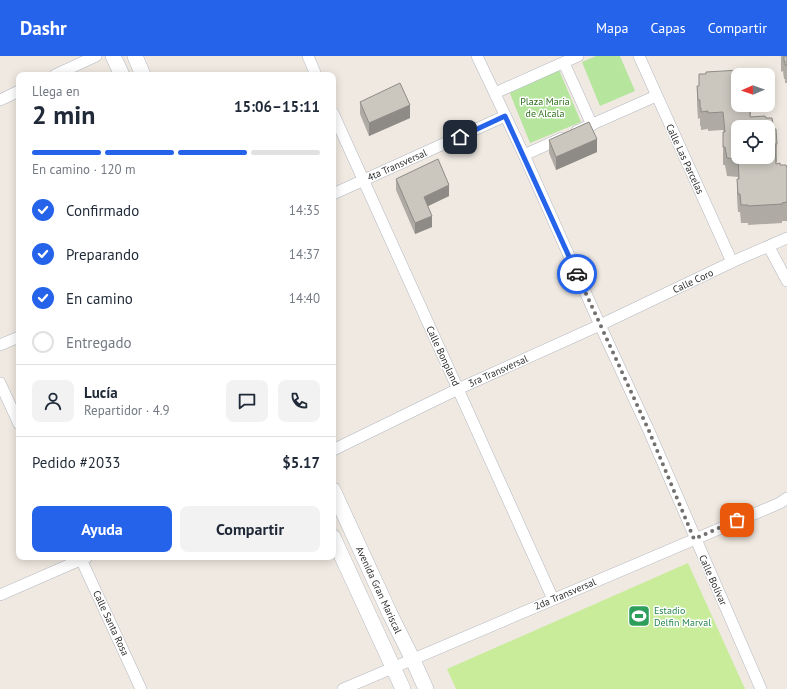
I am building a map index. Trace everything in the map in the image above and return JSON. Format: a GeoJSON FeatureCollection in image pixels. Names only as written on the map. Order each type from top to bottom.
{"type":"FeatureCollection","features":[{"type":"Feature","properties":{"kind":"street"},"geometry":{"type":"LineString","coordinates":[[61,72],[96,56]]}},
{"type":"Feature","properties":{"kind":"street"},"geometry":{"type":"LineString","coordinates":[[113,56],[121,72]]}},
{"type":"Feature","properties":{"kind":"street"},"geometry":{"type":"LineString","coordinates":[[134,56],[142,72]]}},
{"type":"Feature","properties":{"kind":"street"},"geometry":{"type":"LineString","coordinates":[[308,56],[315,72]]}},
{"type":"Feature","properties":{"kind":"street","name":"Calle Bolívar"},"geometry":{"type":"LineString","coordinates":[[478,56],[649,431],[694,539],[761,689]]}},
{"type":"Feature","properties":{"kind":"street"},"geometry":{"type":"LineString","coordinates":[[495,93],[578,56]]}},
{"type":"Feature","properties":{"kind":"street","name":"Calle Las Parcelas"},"geometry":{"type":"LineString","coordinates":[[639,56],[732,262]]}},
{"type":"Feature","properties":{"kind":"street"},"geometry":{"type":"LineString","coordinates":[[564,62],[592,125]]}},
{"type":"Feature","properties":{"kind":"street"},"geometry":{"type":"LineString","coordinates":[[0,100],[16,93]]}},
{"type":"Feature","properties":{"kind":"street"},"geometry":{"type":"LineString","coordinates":[[524,155],[656,96]]}},
{"type":"Feature","properties":{"kind":"street","name":"4ta Transversal"},"geometry":{"type":"LineString","coordinates":[[336,193],[505,116]]}},
{"type":"Feature","properties":{"kind":"street","name":"Calle Bonpland"},"geometry":{"type":"LineString","coordinates":[[336,120],[553,599]]}},
{"type":"Feature","properties":{"kind":"street","name":"Calle Coro"},"geometry":{"type":"LineString","coordinates":[[600,325],[732,262],[787,238]]}},
{"type":"Feature","properties":{"kind":"street"},"geometry":{"type":"LineString","coordinates":[[769,247],[787,281]]}},
{"type":"Feature","properties":{"kind":"street","name":"3ra Transversal"},"geometry":{"type":"LineString","coordinates":[[336,449],[458,389],[600,325]]}},
{"type":"Feature","properties":{"kind":"street"},"geometry":{"type":"LineString","coordinates":[[0,345],[16,338]]}},
{"type":"Feature","properties":{"kind":"street"},"geometry":{"type":"LineString","coordinates":[[0,383],[16,418]]}},
{"type":"Feature","properties":{"kind":"street","name":"Avenida Gran Mariscal"},"geometry":{"type":"LineString","coordinates":[[336,497],[426,689]]}},
{"type":"Feature","properties":{"kind":"street","name":"2da Transversal"},"geometry":{"type":"LineString","coordinates":[[343,689],[787,498]]}},
{"type":"Feature","properties":{"kind":"street","name":"Avenida Gran Mariscal"},"geometry":{"type":"LineString","coordinates":[[336,544],[403,689]]}},
{"type":"Feature","properties":{"kind":"street"},"geometry":{"type":"LineString","coordinates":[[0,595],[79,560]]}},
{"type":"Feature","properties":{"kind":"street","name":"Calle Santa Rosa"},"geometry":{"type":"LineString","coordinates":[[84,560],[141,689]]}},
{"type":"Feature","properties":{"kind":"green space"},"geometry":{"type":"Polygon","coordinates":[[[596,56],[620,56],[635,91],[600,106],[582,62],[596,56]]]}},
{"type":"Feature","properties":{"kind":"green space","name":"Plaza María de Alcala"},"geometry":{"type":"Polygon","coordinates":[[[559,70],[581,122],[530,143],[509,91],[559,70]]]}},
{"type":"Feature","properties":{"kind":"green space","name":"Estadio Delfin Marval"},"geometry":{"type":"Polygon","coordinates":[[[688,563],[745,689],[456,689],[447,669],[688,563]]]}},
{"type":"Feature","properties":{"kind":"building"},"geometry":{"type":"Polygon","coordinates":[[[784,56],[787,56],[787,65],[785,65],[784,56]]]}},
{"type":"Feature","properties":{"kind":"building"},"geometry":{"type":"Polygon","coordinates":[[[731,71],[731,112],[750,112],[750,117],[765,116],[766,118],[772,118],[772,120],[731,120],[731,158],[727,158],[725,147],[723,147],[723,132],[725,132],[723,112],[701,112],[697,86],[699,86],[699,74],[706,74],[706,72],[731,71]]]}},
{"type":"Feature","properties":{"kind":"building"},"geometry":{"type":"Polygon","coordinates":[[[400,83],[410,105],[369,123],[360,102],[400,83]]]}},
{"type":"Feature","properties":{"kind":"building"},"geometry":{"type":"Polygon","coordinates":[[[589,122],[597,139],[556,157],[549,140],[589,122]]]}},
{"type":"Feature","properties":{"kind":"building"},"geometry":{"type":"Polygon","coordinates":[[[775,129],[776,129],[777,144],[775,144],[775,129]]]}},
{"type":"Feature","properties":{"kind":"building"},"geometry":{"type":"Polygon","coordinates":[[[775,144],[776,164],[780,163],[780,165],[786,165],[787,168],[787,202],[782,204],[741,205],[740,194],[738,194],[737,179],[739,179],[738,164],[775,164],[775,144]]]}},
{"type":"Feature","properties":{"kind":"building"},"geometry":{"type":"Polygon","coordinates":[[[438,159],[449,185],[424,197],[432,216],[415,223],[396,179],[438,159]]]}},
{"type":"Feature","properties":{"kind":"way so far"},"geometry":{"type":"LineString","coordinates":[[577,274],[649,431],[694,539],[737,520]]}},
{"type":"Feature","properties":{"kind":"place","name":"Estadio Delfin Marval"},"geometry":{"type":"Point","coordinates":[639,616]}},
{"type":"Feature","properties":{"kind":"route"},"geometry":{"type":"LineString","coordinates":[[460,137],[505,116],[577,274]]}}]}
